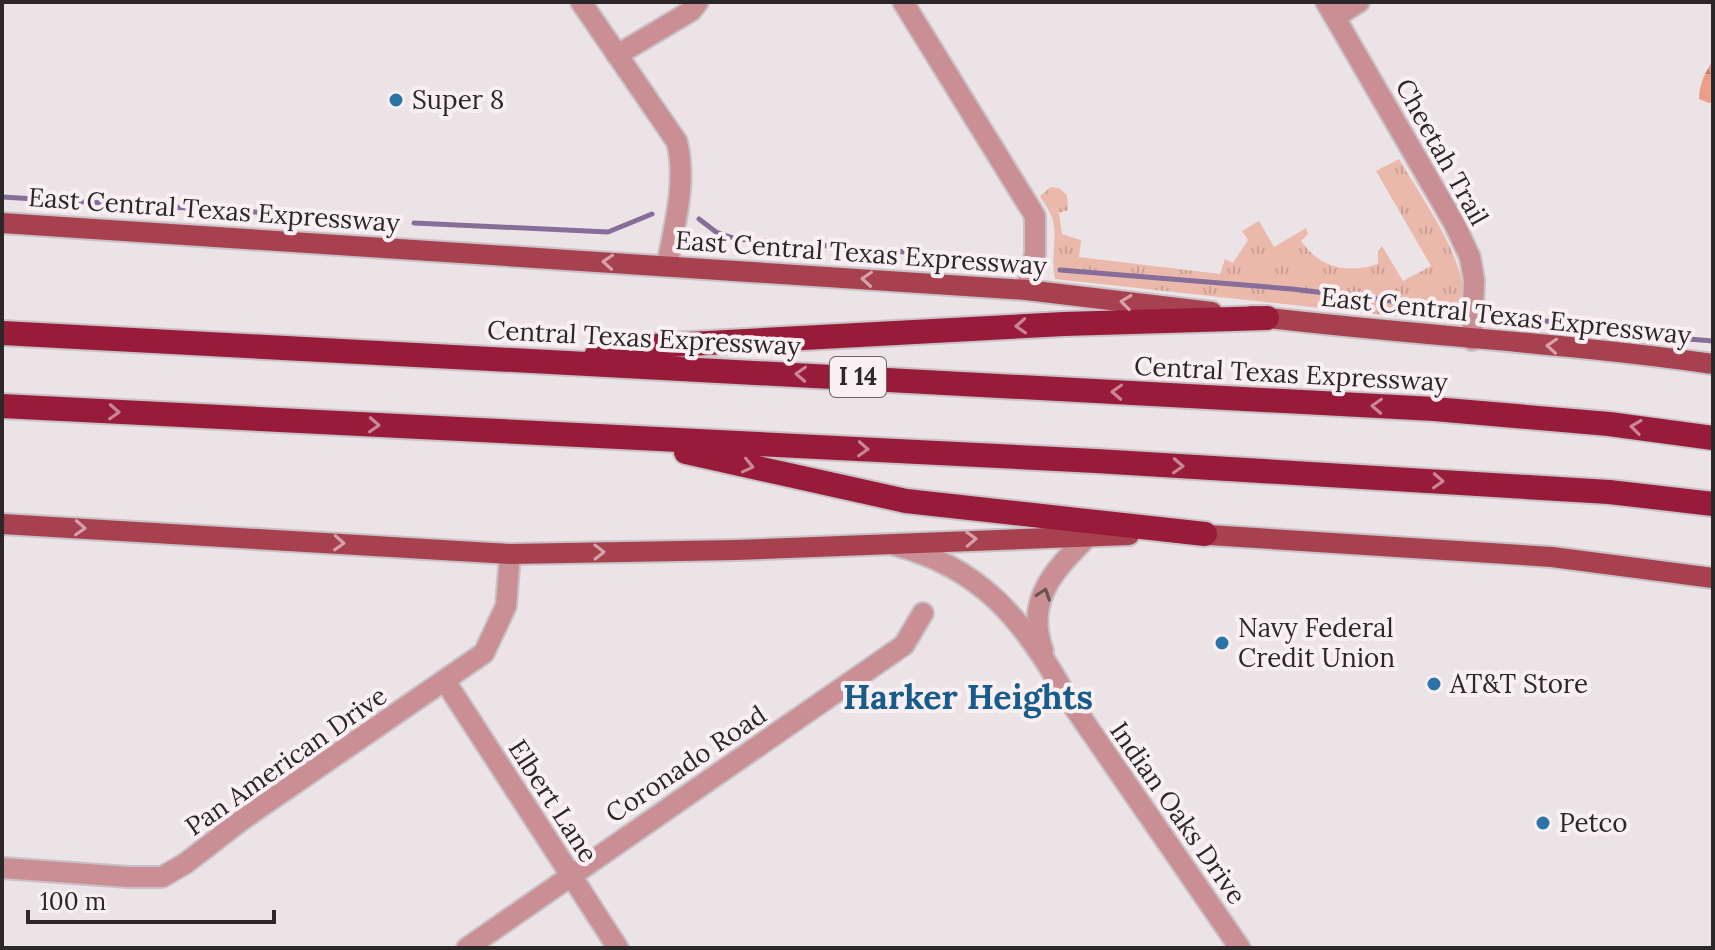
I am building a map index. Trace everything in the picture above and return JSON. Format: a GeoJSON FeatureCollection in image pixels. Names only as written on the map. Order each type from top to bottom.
{"type":"FeatureCollection","features":[{"type":"Feature","properties":{"kind":"highway"},"geometry":{"type":"LineString","coordinates":[[572,362],[633,347],[1064,324],[1267,318]]}},
{"type":"Feature","properties":{"kind":"highway","name":"Central Texas Expressway"},"geometry":{"type":"LineString","coordinates":[[2,333],[1434,409],[1609,424],[1713,438]]}},
{"type":"Feature","properties":{"kind":"highway"},"geometry":{"type":"LineString","coordinates":[[2,406],[1444,481],[1609,492],[1713,504]]}},
{"type":"Feature","properties":{"kind":"highway"},"geometry":{"type":"LineString","coordinates":[[617,437],[906,501],[1205,534]]}},
{"type":"Feature","properties":{"kind":"main road","name":"East Central Texas Expressway"},"geometry":{"type":"LineString","coordinates":[[2,223],[1026,290],[1472,340],[1629,352],[1713,364]]}},
{"type":"Feature","properties":{"kind":"main road"},"geometry":{"type":"LineString","coordinates":[[2,524],[510,554],[736,550],[882,542],[1205,534],[1552,557],[1713,578]]}},
{"type":"Feature","properties":{"kind":"street"},"geometry":{"type":"LineString","coordinates":[[581,2],[677,142],[681,158],[680,192],[667,266]]}},
{"type":"Feature","properties":{"kind":"street"},"geometry":{"type":"LineString","coordinates":[[617,55],[691,11],[698,2]]}},
{"type":"Feature","properties":{"kind":"street"},"geometry":{"type":"LineString","coordinates":[[903,2],[1035,216],[1035,254],[1026,290]]}},
{"type":"Feature","properties":{"kind":"street"},"geometry":{"type":"LineString","coordinates":[[1330,10],[1359,2]]}},
{"type":"Feature","properties":{"kind":"street","name":"Cheetah Trail"},"geometry":{"type":"LineString","coordinates":[[1330,10],[1454,223],[1470,257],[1474,280],[1472,340]]}},
{"type":"Feature","properties":{"kind":"street"},"geometry":{"type":"LineString","coordinates":[[1049,666],[1036,632],[1040,603],[1051,574],[1089,535]]}},
{"type":"Feature","properties":{"kind":"street"},"geometry":{"type":"LineString","coordinates":[[882,542],[939,559],[980,585],[1002,603],[1049,666]]}},
{"type":"Feature","properties":{"kind":"street","name":"Pan American Drive"},"geometry":{"type":"LineString","coordinates":[[2,868],[162,877],[186,863],[243,819],[484,653],[506,606],[510,554]]}},
{"type":"Feature","properties":{"kind":"street","name":"Coronado Road"},"geometry":{"type":"LineString","coordinates":[[467,948],[904,645],[923,613]]}},
{"type":"Feature","properties":{"kind":"street","name":"Indian Oaks Drive"},"geometry":{"type":"LineString","coordinates":[[1049,666],[1240,948]]}},
{"type":"Feature","properties":{"kind":"street","name":"Elbert Lane"},"geometry":{"type":"LineString","coordinates":[[445,681],[618,948]]}},
{"type":"Feature","properties":{"kind":"green space"},"geometry":{"type":"Polygon","coordinates":[[[1713,60],[1713,102],[1709,103],[1699,99],[1699,94],[1713,60]]]}},
{"type":"Feature","properties":{"kind":"green space"},"geometry":{"type":"Polygon","coordinates":[[[1399,159],[1457,263],[1464,298],[1458,323],[1055,279],[1053,222],[1040,196],[1051,187],[1059,188],[1067,195],[1068,210],[1059,213],[1062,234],[1081,240],[1079,257],[1220,274],[1225,259],[1233,263],[1248,240],[1242,231],[1259,221],[1274,247],[1306,228],[1308,234],[1301,241],[1317,257],[1335,266],[1356,268],[1378,264],[1378,251],[1382,246],[1403,281],[1431,266],[1376,171],[1399,159]]]}},
{"type":"Feature","properties":{"kind":"waterway"},"geometry":{"type":"LineString","coordinates":[[2,197],[356,218]]}},
{"type":"Feature","properties":{"kind":"waterway"},"geometry":{"type":"LineString","coordinates":[[414,223],[608,232],[652,214]]}},
{"type":"Feature","properties":{"kind":"waterway"},"geometry":{"type":"LineString","coordinates":[[699,219],[716,232],[736,239],[919,253],[1003,265]]}},
{"type":"Feature","properties":{"kind":"waterway"},"geometry":{"type":"LineString","coordinates":[[1060,270],[1292,289],[1451,308]]}},
{"type":"Feature","properties":{"kind":"waterway"},"geometry":{"type":"LineString","coordinates":[[1499,314],[1613,331]]}},
{"type":"Feature","properties":{"kind":"waterway"},"geometry":{"type":"LineString","coordinates":[[1663,337],[1713,341]]}},
{"type":"Feature","properties":{"kind":"place","name":"Super 8"},"geometry":{"type":"Point","coordinates":[396,100]}},
{"type":"Feature","properties":{"kind":"place","name":"Navy Federal Credit Union"},"geometry":{"type":"Point","coordinates":[1222,643]}},
{"type":"Feature","properties":{"kind":"place","name":"AT&T Store"},"geometry":{"type":"Point","coordinates":[1434,684]}},
{"type":"Feature","properties":{"kind":"place","name":"Petco"},"geometry":{"type":"Point","coordinates":[1543,823]}},
{"type":"Feature","properties":{"kind":"district","name":"Harker Heights"},"geometry":{"type":"Point","coordinates":[968,697]}}]}
